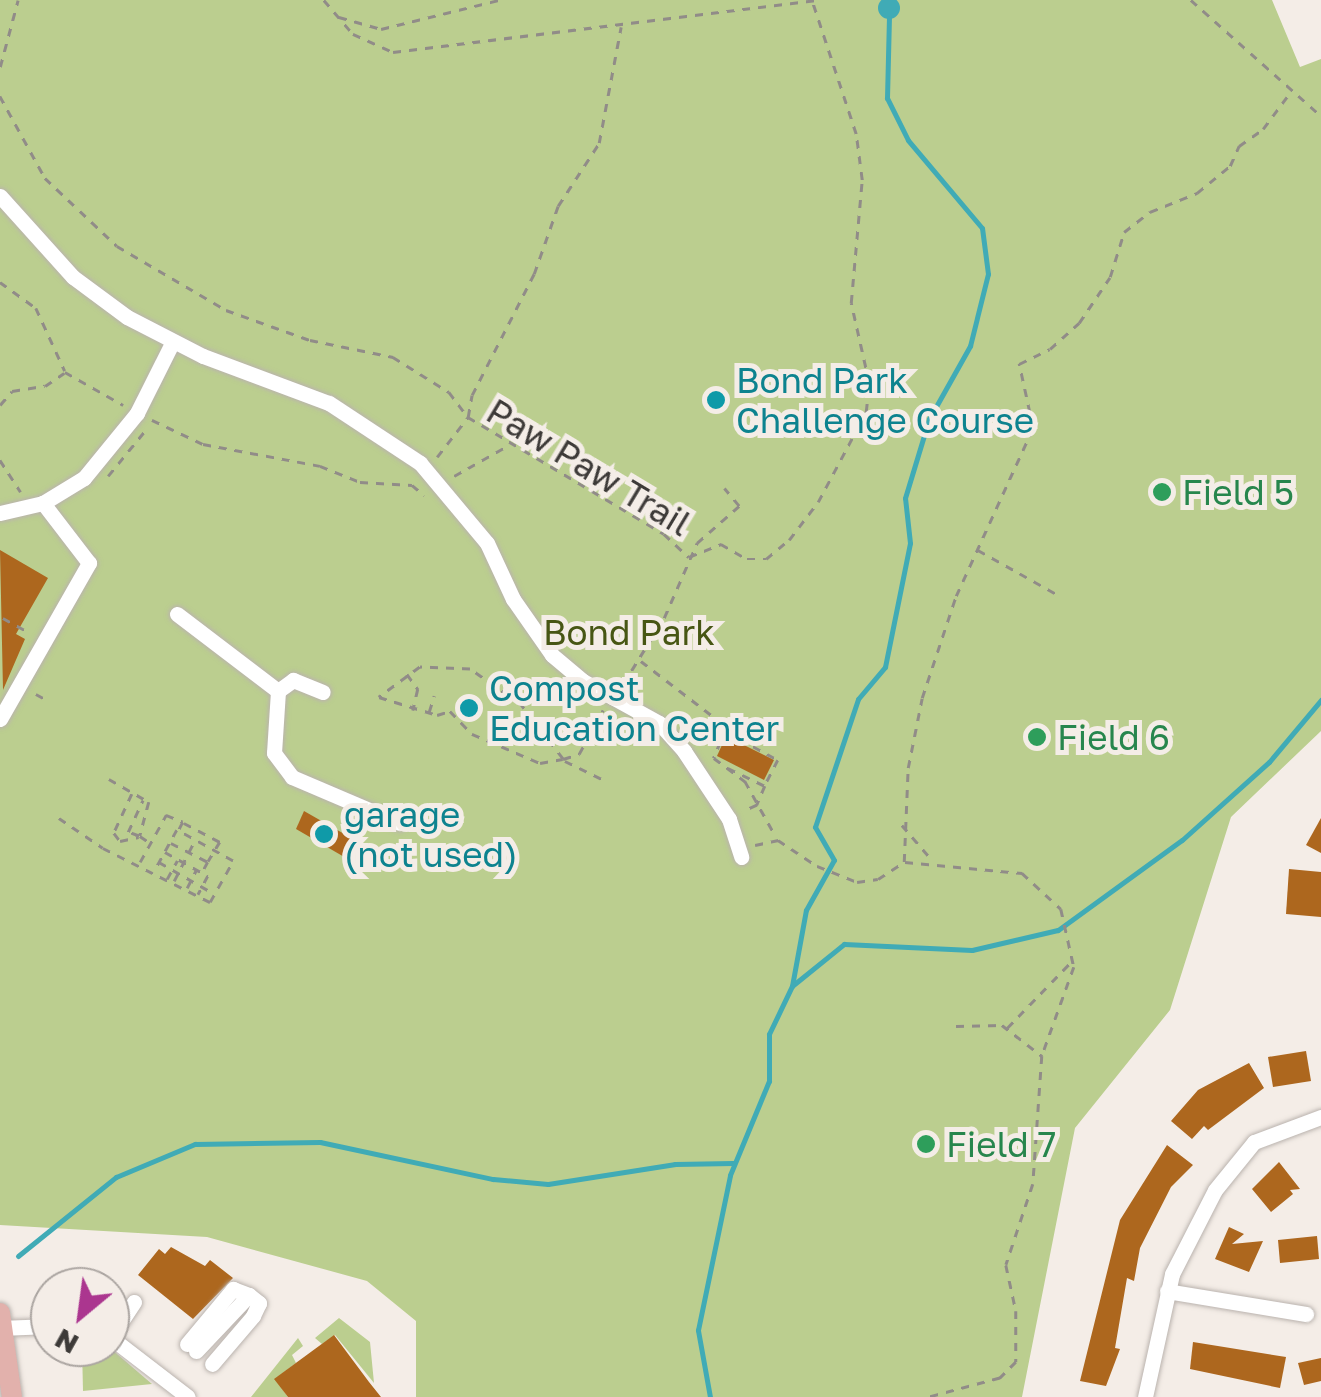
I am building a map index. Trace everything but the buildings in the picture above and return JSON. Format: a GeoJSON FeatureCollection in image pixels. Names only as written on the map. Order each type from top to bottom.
{"type":"FeatureCollection","features":[{"type":"Feature","properties":{"kind":"main road"},"geometry":{"type":"LineString","coordinates":[[1,1324],[12,1397]]}},
{"type":"Feature","properties":{"kind":"street"},"geometry":{"type":"LineString","coordinates":[[0,196],[6,217],[73,278],[172,343],[364,420],[448,479],[531,630],[583,680],[659,723],[684,752],[742,851]]}},
{"type":"Feature","properties":{"kind":"street"},"geometry":{"type":"LineString","coordinates":[[0,514],[44,503],[84,478],[137,413],[172,343]]}},
{"type":"Feature","properties":{"kind":"street"},"geometry":{"type":"LineString","coordinates":[[0,718],[89,563],[44,503]]}},
{"type":"Feature","properties":{"kind":"street"},"geometry":{"type":"LineString","coordinates":[[177,614],[278,691]]}},
{"type":"Feature","properties":{"kind":"street"},"geometry":{"type":"LineString","coordinates":[[278,691],[293,680],[323,692]]}},
{"type":"Feature","properties":{"kind":"street"},"geometry":{"type":"LineString","coordinates":[[278,691],[274,753],[292,777],[400,823]]}},
{"type":"Feature","properties":{"kind":"street"},"geometry":{"type":"LineString","coordinates":[[1145,1397],[1167,1292],[1214,1190],[1242,1152],[1284,1126],[1321,1117]]}},
{"type":"Feature","properties":{"kind":"street"},"geometry":{"type":"LineString","coordinates":[[1167,1292],[1306,1314]]}},
{"type":"Feature","properties":{"kind":"street"},"geometry":{"type":"LineString","coordinates":[[191,1347],[249,1295],[258,1303],[253,1316],[212,1364]]}},
{"type":"Feature","properties":{"kind":"street"},"geometry":{"type":"LineString","coordinates":[[130,1308],[134,1302]]}},
{"type":"Feature","properties":{"kind":"street"},"geometry":{"type":"LineString","coordinates":[[1,1324],[30,1325]]}},
{"type":"Feature","properties":{"kind":"street"},"geometry":{"type":"LineString","coordinates":[[130,1352],[188,1397]]}},
{"type":"Feature","properties":{"kind":"path"},"geometry":{"type":"LineString","coordinates":[[0,67],[18,0]]}},
{"type":"Feature","properties":{"kind":"path"},"geometry":{"type":"LineString","coordinates":[[324,0],[352,34],[393,52],[621,26],[690,11],[813,1]]}},
{"type":"Feature","properties":{"kind":"path"},"geometry":{"type":"LineString","coordinates":[[338,16],[382,29],[499,0]]}},
{"type":"Feature","properties":{"kind":"path"},"geometry":{"type":"LineString","coordinates":[[1191,0],[1232,32],[1289,94],[1321,116]]}},
{"type":"Feature","properties":{"kind":"path","name":"Paw Paw Trail"},"geometry":{"type":"LineString","coordinates":[[448,479],[436,459],[468,417],[664,534],[689,557],[721,544],[746,559],[766,559],[818,502],[866,412],[869,383],[850,303],[862,180],[844,89],[813,1]]}},
{"type":"Feature","properties":{"kind":"path"},"geometry":{"type":"LineString","coordinates":[[468,417],[472,396],[534,274],[558,206],[600,144],[621,26]]}},
{"type":"Feature","properties":{"kind":"path"},"geometry":{"type":"LineString","coordinates":[[904,862],[902,825],[922,698],[977,550],[1033,428],[1018,364],[1050,349],[1079,323],[1110,277],[1124,232],[1150,212],[1198,193],[1230,166],[1239,146],[1263,129],[1289,94]]}},
{"type":"Feature","properties":{"kind":"path"},"geometry":{"type":"LineString","coordinates":[[0,96],[45,178],[117,246],[226,310],[310,340],[393,358],[448,392],[468,417]]}},
{"type":"Feature","properties":{"kind":"path"},"geometry":{"type":"LineString","coordinates":[[0,282],[36,308],[65,372],[202,444],[320,466],[360,482],[412,485],[424,495],[511,443]]}},
{"type":"Feature","properties":{"kind":"path"},"geometry":{"type":"LineString","coordinates":[[0,404],[12,392],[45,386],[65,372]]}},
{"type":"Feature","properties":{"kind":"path"},"geometry":{"type":"LineString","coordinates":[[0,460],[25,498]]}},
{"type":"Feature","properties":{"kind":"path"},"geometry":{"type":"LineString","coordinates":[[604,780],[563,759],[521,705],[470,669],[435,665],[406,672],[382,702],[428,713],[450,712],[500,750],[540,763],[563,759],[579,754],[640,660],[689,557],[739,506],[724,488]]}},
{"type":"Feature","properties":{"kind":"path"},"geometry":{"type":"LineString","coordinates":[[977,550],[1060,596]]}},
{"type":"Feature","properties":{"kind":"path"},"geometry":{"type":"LineString","coordinates":[[3,618],[36,636]]}},
{"type":"Feature","properties":{"kind":"path"},"geometry":{"type":"LineString","coordinates":[[640,660],[717,716],[725,732],[778,760],[757,805]]}},
{"type":"Feature","properties":{"kind":"path"},"geometry":{"type":"LineString","coordinates":[[406,672],[418,689],[414,710]]}},
{"type":"Feature","properties":{"kind":"path"},"geometry":{"type":"LineString","coordinates":[[30,690],[47,700]]}},
{"type":"Feature","properties":{"kind":"path"},"geometry":{"type":"LineString","coordinates":[[428,713],[434,696]]}},
{"type":"Feature","properties":{"kind":"path"},"geometry":{"type":"LineString","coordinates":[[717,762],[725,732]]}},
{"type":"Feature","properties":{"kind":"path"},"geometry":{"type":"LineString","coordinates":[[717,762],[765,786]]}},
{"type":"Feature","properties":{"kind":"path"},"geometry":{"type":"LineString","coordinates":[[717,762],[745,781],[778,840],[837,876],[878,880],[904,862],[1022,873],[1063,917],[1072,962],[1068,994],[1042,1056],[1033,1184],[1006,1266],[1016,1312],[1016,1362],[1000,1378],[929,1397]]}},
{"type":"Feature","properties":{"kind":"path"},"geometry":{"type":"LineString","coordinates":[[108,779],[150,802],[140,836]]}},
{"type":"Feature","properties":{"kind":"path"},"geometry":{"type":"LineString","coordinates":[[132,793],[115,830],[120,841],[140,836]]}},
{"type":"Feature","properties":{"kind":"path"},"geometry":{"type":"LineString","coordinates":[[131,825],[143,799]]}},
{"type":"Feature","properties":{"kind":"path"},"geometry":{"type":"LineString","coordinates":[[126,805],[138,810]]}},
{"type":"Feature","properties":{"kind":"path"},"geometry":{"type":"LineString","coordinates":[[139,864],[166,815],[220,842],[202,873]]}},
{"type":"Feature","properties":{"kind":"path"},"geometry":{"type":"LineString","coordinates":[[59,818],[210,902],[233,861],[178,831]]}},
{"type":"Feature","properties":{"kind":"path"},"geometry":{"type":"LineString","coordinates":[[120,819],[150,843]]}},
{"type":"Feature","properties":{"kind":"path"},"geometry":{"type":"LineString","coordinates":[[120,819],[131,825]]}},
{"type":"Feature","properties":{"kind":"path"},"geometry":{"type":"LineString","coordinates":[[154,872],[183,822]]}},
{"type":"Feature","properties":{"kind":"path"},"geometry":{"type":"LineString","coordinates":[[115,830],[143,825]]}},
{"type":"Feature","properties":{"kind":"path"},"geometry":{"type":"LineString","coordinates":[[902,825],[933,862]]}},
{"type":"Feature","properties":{"kind":"path"},"geometry":{"type":"LineString","coordinates":[[174,882],[196,840]]}},
{"type":"Feature","properties":{"kind":"path"},"geometry":{"type":"LineString","coordinates":[[742,851],[778,840]]}},
{"type":"Feature","properties":{"kind":"path"},"geometry":{"type":"LineString","coordinates":[[170,842],[208,862]]}},
{"type":"Feature","properties":{"kind":"path"},"geometry":{"type":"LineString","coordinates":[[164,852],[220,884]]}},
{"type":"Feature","properties":{"kind":"path"},"geometry":{"type":"LineString","coordinates":[[167,879],[178,860]]}},
{"type":"Feature","properties":{"kind":"path"},"geometry":{"type":"LineString","coordinates":[[159,862],[215,893]]}},
{"type":"Feature","properties":{"kind":"path"},"geometry":{"type":"LineString","coordinates":[[186,890],[196,870]]}},
{"type":"Feature","properties":{"kind":"path"},"geometry":{"type":"LineString","coordinates":[[198,896],[208,876]]}},
{"type":"Feature","properties":{"kind":"path"},"geometry":{"type":"LineString","coordinates":[[1007,1028],[1072,962]]}},
{"type":"Feature","properties":{"kind":"path"},"geometry":{"type":"LineString","coordinates":[[956,1026],[1007,1028],[1042,1056]]}},
{"type":"Feature","properties":{"kind":"green space","name":"Bond Park"},"geometry":{"type":"Polygon","coordinates":[[[0,0],[1272,0],[1300,67],[1321,59],[1321,731],[1231,817],[1170,1010],[1075,1128],[1022,1397],[416,1397],[416,1321],[367,1281],[207,1237],[0,1225],[0,0]]]}},
{"type":"Feature","properties":{"kind":"green space"},"geometry":{"type":"Polygon","coordinates":[[[339,1318],[370,1342],[374,1383],[335,1335],[322,1344],[315,1338],[339,1318]]]}},
{"type":"Feature","properties":{"kind":"green space"},"geometry":{"type":"Polygon","coordinates":[[[298,1338],[303,1346],[292,1355],[296,1363],[275,1379],[288,1397],[251,1397],[298,1338]]]}},
{"type":"Feature","properties":{"kind":"green space"},"geometry":{"type":"Polygon","coordinates":[[[130,1365],[152,1384],[83,1391],[82,1367],[130,1365]]]}},
{"type":"Feature","properties":{"kind":"water"},"geometry":{"type":"Polygon","coordinates":[[[889,-3],[897,0],[897,16],[889,19],[881,16],[878,8],[881,0],[889,-3]]]}},
{"type":"Feature","properties":{"kind":"waterway"},"geometry":{"type":"LineString","coordinates":[[710,1397],[698,1330],[730,1175],[769,1081],[769,1034],[792,986],[806,910],[834,860],[815,827],[858,699],[885,667],[910,543],[905,498],[929,419],[970,346],[988,274],[982,228],[908,140],[887,98],[889,18]]}},
{"type":"Feature","properties":{"kind":"waterway"},"geometry":{"type":"LineString","coordinates":[[792,986],[844,944],[972,950],[1058,930],[1182,840],[1269,762],[1321,700]]}},
{"type":"Feature","properties":{"kind":"waterway"},"geometry":{"type":"LineString","coordinates":[[18,1256],[116,1177],[195,1144],[320,1142],[493,1179],[548,1184],[675,1164],[733,1163]]}},
{"type":"Feature","properties":{"kind":"place","name":"Bond Park Challenge Course"},"geometry":{"type":"Point","coordinates":[716,400]}},
{"type":"Feature","properties":{"kind":"place","name":"Field 5"},"geometry":{"type":"Point","coordinates":[1162,492]}},
{"type":"Feature","properties":{"kind":"place","name":"Compost Education Center"},"geometry":{"type":"Point","coordinates":[469,708]}},
{"type":"Feature","properties":{"kind":"place","name":"Field 6"},"geometry":{"type":"Point","coordinates":[1037,737]}},
{"type":"Feature","properties":{"kind":"place","name":"garage (not used)"},"geometry":{"type":"Point","coordinates":[324,834]}},
{"type":"Feature","properties":{"kind":"place","name":"Field 7"},"geometry":{"type":"Point","coordinates":[926,1144]}}]}
